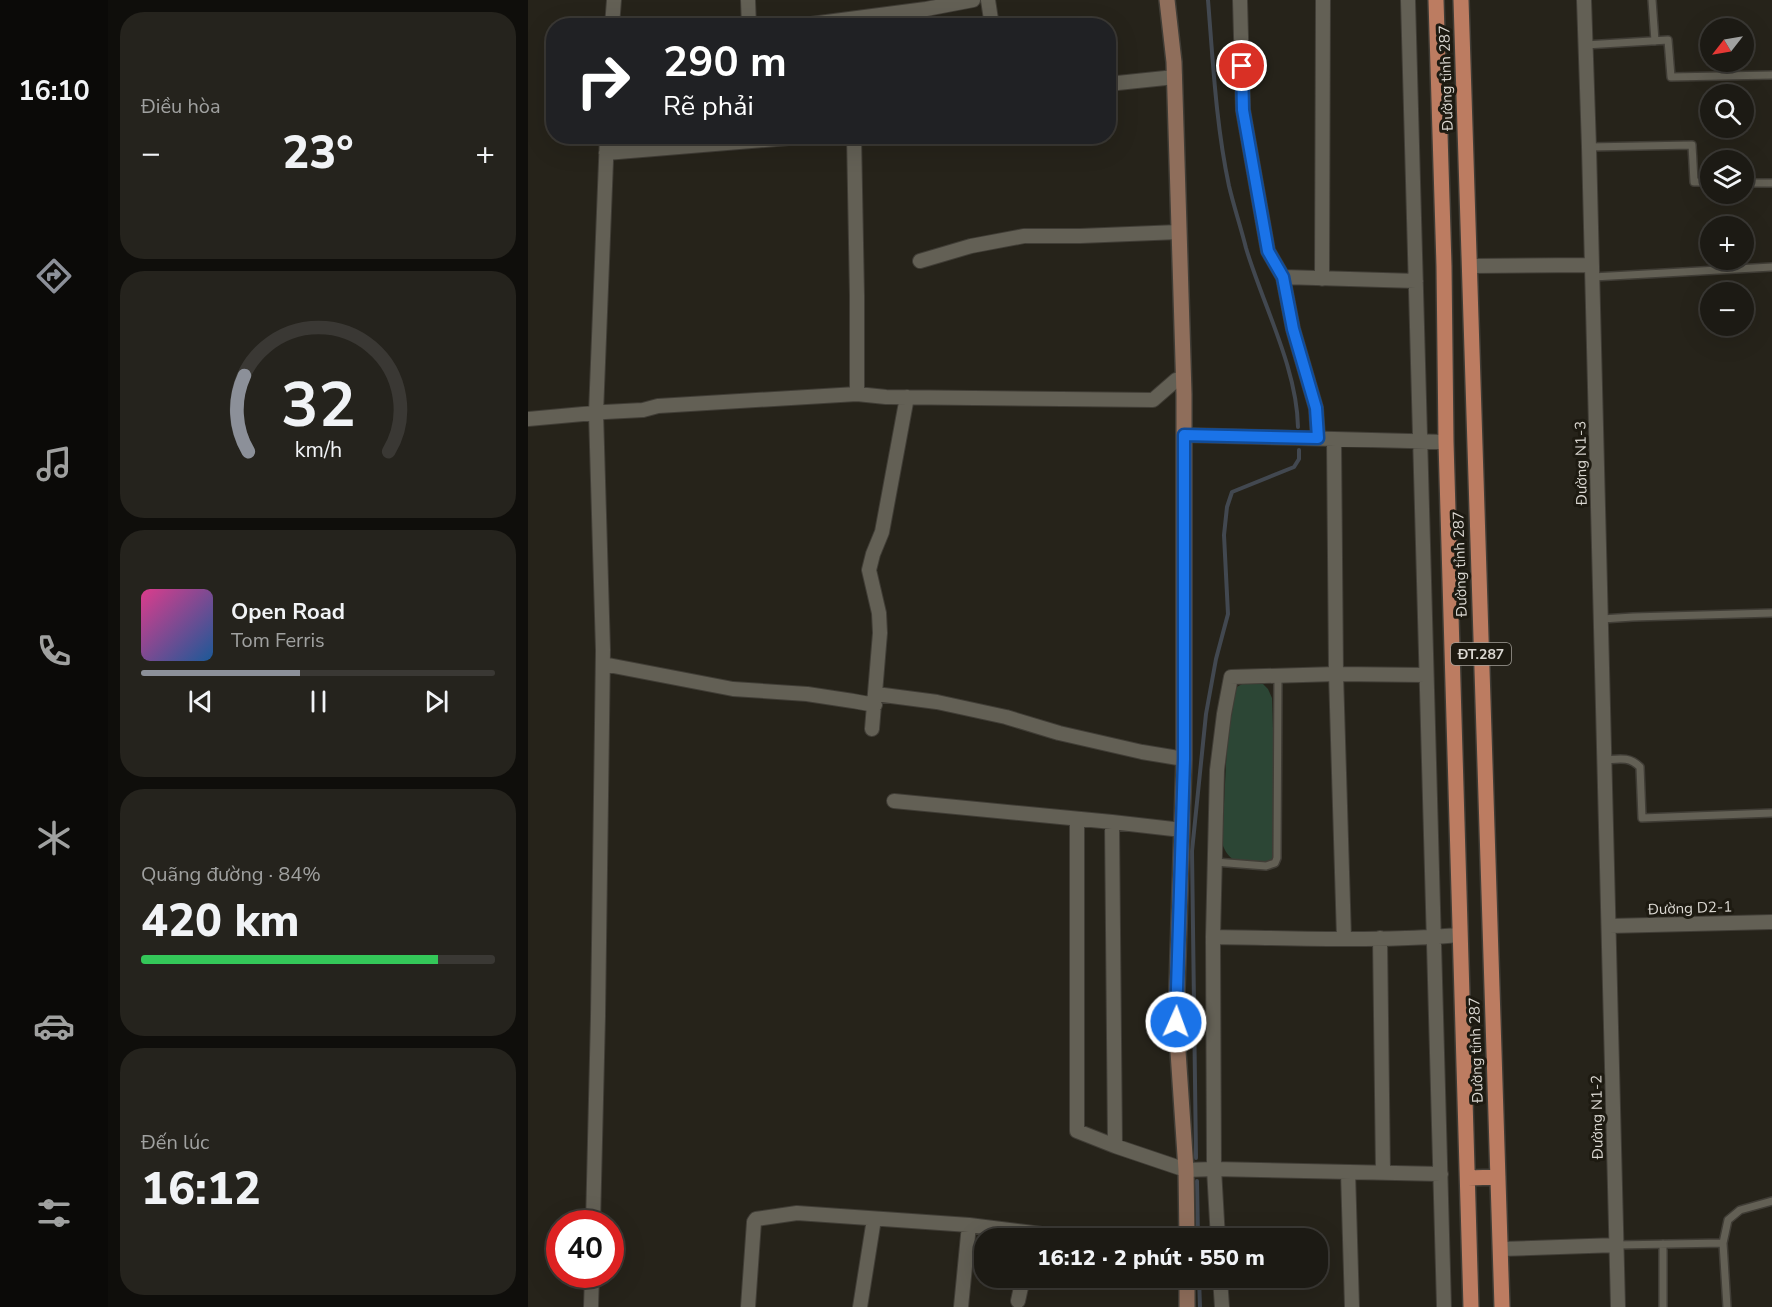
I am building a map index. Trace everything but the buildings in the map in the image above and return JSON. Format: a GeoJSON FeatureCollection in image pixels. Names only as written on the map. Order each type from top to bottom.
{"type":"FeatureCollection","features":[{"type":"Feature","properties":{"kind":"main road","name":"Đường tỉnh 287"},"geometry":{"type":"LineString","coordinates":[[1436,0],[1446,442],[1472,1307]]}},
{"type":"Feature","properties":{"kind":"main road","name":"Đường tỉnh 287"},"geometry":{"type":"LineString","coordinates":[[1461,0],[1502,1307]]}},
{"type":"Feature","properties":{"kind":"main road"},"geometry":{"type":"LineString","coordinates":[[1468,1178],[1498,1177]]}},
{"type":"Feature","properties":{"kind":"street"},"geometry":{"type":"LineString","coordinates":[[613,18],[614,0]]}},
{"type":"Feature","properties":{"kind":"street"},"geometry":{"type":"LineString","coordinates":[[748,0],[749,18]]}},
{"type":"Feature","properties":{"kind":"street"},"geometry":{"type":"LineString","coordinates":[[857,18],[973,0]]}},
{"type":"Feature","properties":{"kind":"street"},"geometry":{"type":"LineString","coordinates":[[988,0],[991,18]]}},
{"type":"Feature","properties":{"kind":"street"},"geometry":{"type":"LineString","coordinates":[[1167,0],[1175,77],[1184,378],[1184,759],[1176,1022],[1186,1170],[1186,1228]]}},
{"type":"Feature","properties":{"kind":"street"},"geometry":{"type":"LineString","coordinates":[[1240,0],[1243,110],[1268,251],[1283,277],[1293,329],[1316,408],[1318,438]]}},
{"type":"Feature","properties":{"kind":"street"},"geometry":{"type":"LineString","coordinates":[[1322,279],[1323,0]]}},
{"type":"Feature","properties":{"kind":"street"},"geometry":{"type":"LineString","coordinates":[[1408,0],[1444,1307]]}},
{"type":"Feature","properties":{"kind":"street","name":"Đường N1-3"},"geometry":{"type":"LineString","coordinates":[[1584,0],[1609,926]]}},
{"type":"Feature","properties":{"kind":"street"},"geometry":{"type":"LineString","coordinates":[[1116,83],[1175,77]]}},
{"type":"Feature","properties":{"kind":"street"},"geometry":{"type":"LineString","coordinates":[[593,1210],[603,664],[596,413],[607,144]]}},
{"type":"Feature","properties":{"kind":"street"},"geometry":{"type":"LineString","coordinates":[[606,153],[699,144]]}},
{"type":"Feature","properties":{"kind":"street"},"geometry":{"type":"LineString","coordinates":[[854,144],[857,394]]}},
{"type":"Feature","properties":{"kind":"street"},"geometry":{"type":"LineString","coordinates":[[920,261],[970,246],[1024,236],[1179,232]]}},
{"type":"Feature","properties":{"kind":"street"},"geometry":{"type":"LineString","coordinates":[[1470,266],[1593,271]]}},
{"type":"Feature","properties":{"kind":"street"},"geometry":{"type":"LineString","coordinates":[[1283,277],[1416,281]]}},
{"type":"Feature","properties":{"kind":"street"},"geometry":{"type":"LineString","coordinates":[[528,419],[643,410],[658,406],[857,394],[886,397],[1153,400],[1176,380],[1184,378]]}},
{"type":"Feature","properties":{"kind":"street"},"geometry":{"type":"LineString","coordinates":[[872,729],[880,633],[879,613],[869,570],[882,532],[907,397]]}},
{"type":"Feature","properties":{"kind":"street"},"geometry":{"type":"LineString","coordinates":[[1184,435],[1446,442]]}},
{"type":"Feature","properties":{"kind":"street"},"geometry":{"type":"LineString","coordinates":[[1334,440],[1336,674],[1344,938]]}},
{"type":"Feature","properties":{"kind":"street"},"geometry":{"type":"LineString","coordinates":[[603,664],[732,689],[807,694],[854,701],[937,702],[1006,717],[1059,733],[1184,759]]}},
{"type":"Feature","properties":{"kind":"street"},"geometry":{"type":"LineString","coordinates":[[1217,1228],[1214,1169],[1213,937],[1217,770],[1231,678],[1336,674],[1426,675]]}},
{"type":"Feature","properties":{"kind":"street"},"geometry":{"type":"LineString","coordinates":[[894,801],[1182,830]]}},
{"type":"Feature","properties":{"kind":"street"},"geometry":{"type":"LineString","coordinates":[[1077,819],[1077,1131],[1186,1170],[1441,1174]]}},
{"type":"Feature","properties":{"kind":"street"},"geometry":{"type":"LineString","coordinates":[[1112,822],[1115,1146]]}},
{"type":"Feature","properties":{"kind":"street","name":"Đường D2-1"},"geometry":{"type":"LineString","coordinates":[[1609,926],[1772,922]]}},
{"type":"Feature","properties":{"kind":"street","name":"Đường N1-2"},"geometry":{"type":"LineString","coordinates":[[1609,926],[1618,1307]]}},
{"type":"Feature","properties":{"kind":"street"},"geometry":{"type":"LineString","coordinates":[[1213,937],[1433,938],[1460,936]]}},
{"type":"Feature","properties":{"kind":"street"},"geometry":{"type":"LineString","coordinates":[[1380,938],[1383,1173]]}},
{"type":"Feature","properties":{"kind":"street"},"geometry":{"type":"LineString","coordinates":[[1348,1173],[1352,1307]]}},
{"type":"Feature","properties":{"kind":"street"},"geometry":{"type":"LineString","coordinates":[[748,1307],[756,1219],[797,1214],[987,1228]]}},
{"type":"Feature","properties":{"kind":"street"},"geometry":{"type":"LineString","coordinates":[[860,1307],[874,1219]]}},
{"type":"Feature","properties":{"kind":"street"},"geometry":{"type":"LineString","coordinates":[[961,1307],[969,1225]]}},
{"type":"Feature","properties":{"kind":"street"},"geometry":{"type":"LineString","coordinates":[[1501,1249],[1617,1245]]}},
{"type":"Feature","properties":{"kind":"street"},"geometry":{"type":"LineString","coordinates":[[591,1307],[592,1288]]}},
{"type":"Feature","properties":{"kind":"street"},"geometry":{"type":"LineString","coordinates":[[1018,1301],[1021,1288]]}},
{"type":"Feature","properties":{"kind":"street"},"geometry":{"type":"LineString","coordinates":[[1187,1288],[1187,1307]]}},
{"type":"Feature","properties":{"kind":"street"},"geometry":{"type":"LineString","coordinates":[[1221,1288],[1222,1307]]}},
{"type":"Feature","properties":{"kind":"lane"},"geometry":{"type":"LineString","coordinates":[[1652,0],[1655,40]]}},
{"type":"Feature","properties":{"kind":"lane"},"geometry":{"type":"LineString","coordinates":[[1585,45],[1668,40],[1671,76],[1772,75]]}},
{"type":"Feature","properties":{"kind":"lane"},"geometry":{"type":"LineString","coordinates":[[1589,147],[1692,145],[1694,182],[1700,182]]}},
{"type":"Feature","properties":{"kind":"lane"},"geometry":{"type":"LineString","coordinates":[[1754,183],[1772,183]]}},
{"type":"Feature","properties":{"kind":"lane"},"geometry":{"type":"LineString","coordinates":[[1593,271],[1772,267]]}},
{"type":"Feature","properties":{"kind":"lane"},"geometry":{"type":"LineString","coordinates":[[1602,619],[1772,613]]}},
{"type":"Feature","properties":{"kind":"lane"},"geometry":{"type":"LineString","coordinates":[[1215,862],[1266,866],[1275,863],[1277,858],[1278,675]]}},
{"type":"Feature","properties":{"kind":"lane"},"geometry":{"type":"LineString","coordinates":[[1605,760],[1627,758],[1640,767],[1642,818],[1772,813]]}},
{"type":"Feature","properties":{"kind":"lane"},"geometry":{"type":"LineString","coordinates":[[1727,1307],[1723,1243],[1728,1220],[1740,1210],[1772,1201]]}},
{"type":"Feature","properties":{"kind":"lane"},"geometry":{"type":"LineString","coordinates":[[1617,1245],[1723,1243]]}},
{"type":"Feature","properties":{"kind":"lane"},"geometry":{"type":"LineString","coordinates":[[1663,1244],[1663,1307]]}},
{"type":"Feature","properties":{"kind":"green space"},"geometry":{"type":"Polygon","coordinates":[[[1242,684],[1263,684],[1272,698],[1277,852],[1271,864],[1248,864],[1235,861],[1222,843],[1227,745],[1235,688],[1242,684]]]}},
{"type":"Feature","properties":{"kind":"waterway"},"geometry":{"type":"LineString","coordinates":[[1208,0],[1218,117],[1229,186],[1253,270],[1286,359],[1292,382],[1298,427]]}},
{"type":"Feature","properties":{"kind":"waterway"},"geometry":{"type":"LineString","coordinates":[[1196,1158],[1192,851],[1206,714],[1216,659],[1228,614],[1224,535],[1227,507],[1232,492],[1294,467],[1299,459],[1299,450]]}},
{"type":"Feature","properties":{"kind":"waterway"},"geometry":{"type":"LineString","coordinates":[[1197,1181],[1198,1228]]}},
{"type":"Feature","properties":{"kind":"waterway"},"geometry":{"type":"LineString","coordinates":[[1199,1288],[1200,1307]]}},
{"type":"Feature","properties":{"kind":"route"},"geometry":{"type":"LineString","coordinates":[[1176,1022],[1184,759],[1184,435],[1318,438],[1316,408],[1293,329],[1283,277],[1268,251],[1243,110],[1242,66]]}}]}
